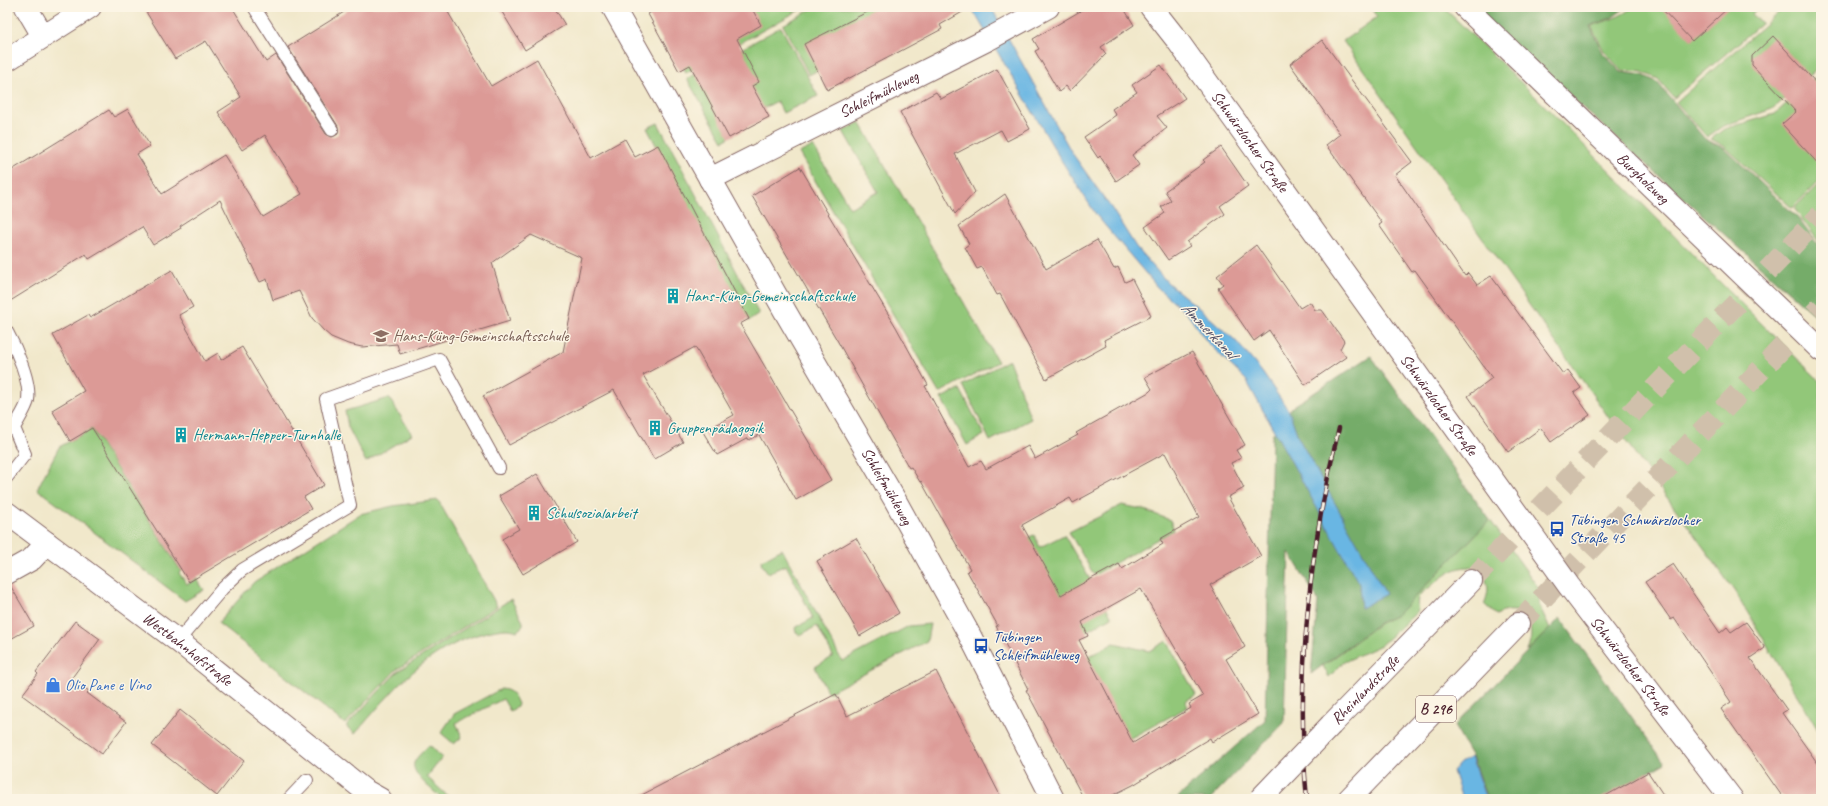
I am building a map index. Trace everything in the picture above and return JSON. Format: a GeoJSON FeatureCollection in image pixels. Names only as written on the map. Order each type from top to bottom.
{"type":"FeatureCollection","features":[{"type":"Feature","properties":{"kind":"street"},"geometry":{"type":"LineString","coordinates":[[26,7],[43,36]]}},
{"type":"Feature","properties":{"kind":"street"},"geometry":{"type":"LineString","coordinates":[[7,60],[90,7]]}},
{"type":"Feature","properties":{"kind":"street","name":"Schleifmühleweg"},"geometry":{"type":"LineString","coordinates":[[613,7],[790,320],[895,500],[969,634],[1053,799]]}},
{"type":"Feature","properties":{"kind":"street","name":"Schleifmühleweg"},"geometry":{"type":"LineString","coordinates":[[710,179],[987,40],[1048,7]]}},
{"type":"Feature","properties":{"kind":"street","name":"Schwärzlocher Straße"},"geometry":{"type":"LineString","coordinates":[[1151,7],[1177,40],[1569,586],[1732,799]]}},
{"type":"Feature","properties":{"kind":"street","name":"Burgholzweg"},"geometry":{"type":"LineString","coordinates":[[1465,7],[1821,350]]}},
{"type":"Feature","properties":{"kind":"street","name":"Westbahnhofstraße"},"geometry":{"type":"LineString","coordinates":[[7,513],[178,641],[372,796]]}},
{"type":"Feature","properties":{"kind":"street"},"geometry":{"type":"LineString","coordinates":[[7,573],[32,559],[47,543]]}},
{"type":"Feature","properties":{"kind":"street","name":"Rheinlandstraße"},"geometry":{"type":"LineString","coordinates":[[1260,799],[1471,580]]}},
{"type":"Feature","properties":{"kind":"street","name":"B 296"},"geometry":{"type":"LineString","coordinates":[[1352,796],[1518,624]]}},
{"type":"Feature","properties":{"kind":"lane"},"geometry":{"type":"LineString","coordinates":[[254,7],[332,130]]}},
{"type":"Feature","properties":{"kind":"lane"},"geometry":{"type":"LineString","coordinates":[[7,332],[16,348],[21,363],[26,380],[28,401],[14,428],[25,454],[7,477]]}},
{"type":"Feature","properties":{"kind":"lane"},"geometry":{"type":"LineString","coordinates":[[178,641],[222,589],[242,570],[350,505],[326,399],[439,359],[499,468]]}},
{"type":"Feature","properties":{"kind":"lane"},"geometry":{"type":"LineString","coordinates":[[288,799],[307,780]]}},
{"type":"Feature","properties":{"kind":"green space"},"geometry":{"type":"Polygon","coordinates":[[[746,7],[805,7],[686,73],[682,65],[746,7]]]}},
{"type":"Feature","properties":{"kind":"green space"},"geometry":{"type":"Polygon","coordinates":[[[815,7],[899,7],[895,29],[809,75],[783,25],[815,7]]]}},
{"type":"Feature","properties":{"kind":"green space"},"geometry":{"type":"Polygon","coordinates":[[[1370,7],[1443,7],[1821,382],[1821,735],[1737,595],[1609,418],[1343,41],[1377,17],[1370,7]]]}},
{"type":"Feature","properties":{"kind":"green space"},"geometry":{"type":"Polygon","coordinates":[[[1470,7],[1627,7],[1611,18],[1590,26],[1603,53],[1621,72],[1643,75],[1657,82],[1705,139],[1724,148],[1797,217],[1821,249],[1821,321],[1470,7]]]}},
{"type":"Feature","properties":{"kind":"green space"},"geometry":{"type":"Polygon","coordinates":[[[1633,7],[1759,7],[1752,14],[1762,23],[1674,98],[1658,79],[1642,72],[1621,70],[1604,51],[1591,26],[1618,16],[1633,7]]]}},
{"type":"Feature","properties":{"kind":"green space"},"geometry":{"type":"Polygon","coordinates":[[[1785,7],[1811,7],[1821,17],[1821,66],[1772,109],[1723,126],[1707,137],[1676,102],[1785,7]]]}},
{"type":"Feature","properties":{"kind":"green space"},"geometry":{"type":"Polygon","coordinates":[[[781,27],[818,96],[783,113],[777,101],[726,129],[730,137],[723,141],[687,79],[781,27]]]}},
{"type":"Feature","properties":{"kind":"green space"},"geometry":{"type":"Polygon","coordinates":[[[1821,72],[1821,179],[1792,208],[1724,146],[1711,139],[1724,129],[1775,114],[1821,72]]]}},
{"type":"Feature","properties":{"kind":"green space"},"geometry":{"type":"Polygon","coordinates":[[[860,122],[998,362],[939,393],[799,153],[813,146],[850,208],[878,192],[843,131],[860,122]]]}},
{"type":"Feature","properties":{"kind":"green space"},"geometry":{"type":"Polygon","coordinates":[[[658,123],[759,314],[749,321],[647,128],[658,123]]]}},
{"type":"Feature","properties":{"kind":"green space"},"geometry":{"type":"Polygon","coordinates":[[[1821,182],[1821,245],[1794,208],[1821,182]]]}},
{"type":"Feature","properties":{"kind":"green space"},"geometry":{"type":"Polygon","coordinates":[[[1371,356],[1490,520],[1397,615],[1379,623],[1311,674],[1318,600],[1289,552],[1284,723],[1210,799],[1176,799],[1265,720],[1272,435],[1292,407],[1371,356]]]}},
{"type":"Feature","properties":{"kind":"green space"},"geometry":{"type":"Polygon","coordinates":[[[1009,360],[1031,419],[990,441],[963,385],[1009,360]]]}},
{"type":"Feature","properties":{"kind":"green space"},"geometry":{"type":"Polygon","coordinates":[[[960,389],[984,435],[967,445],[941,398],[960,389]]]}},
{"type":"Feature","properties":{"kind":"green space"},"geometry":{"type":"Polygon","coordinates":[[[389,398],[412,434],[366,462],[348,427],[345,411],[389,398]]]}},
{"type":"Feature","properties":{"kind":"green space"},"geometry":{"type":"Polygon","coordinates":[[[92,429],[181,571],[179,573],[187,584],[197,579],[204,590],[185,601],[37,489],[59,447],[92,429]]]}},
{"type":"Feature","properties":{"kind":"green space"},"geometry":{"type":"Polygon","coordinates":[[[438,500],[497,606],[396,670],[345,724],[218,623],[254,582],[360,514],[393,506],[438,500]]]}},
{"type":"Feature","properties":{"kind":"green space"},"geometry":{"type":"Polygon","coordinates":[[[1122,505],[1142,509],[1170,520],[1174,530],[1094,575],[1069,532],[1122,505]]]}},
{"type":"Feature","properties":{"kind":"green space"},"geometry":{"type":"Polygon","coordinates":[[[1490,520],[1540,590],[1539,605],[1550,628],[1527,651],[1531,633],[1530,625],[1526,618],[1521,613],[1515,611],[1506,611],[1496,615],[1484,604],[1488,590],[1484,577],[1478,571],[1464,567],[1456,569],[1441,578],[1421,594],[1418,599],[1418,611],[1381,645],[1344,662],[1329,677],[1323,666],[1380,623],[1397,615],[1490,520]]]}},
{"type":"Feature","properties":{"kind":"green space"},"geometry":{"type":"Polygon","coordinates":[[[1034,535],[1040,547],[1064,535],[1112,617],[1079,635],[1027,538],[1034,535]]]}},
{"type":"Feature","properties":{"kind":"green space"},"geometry":{"type":"Polygon","coordinates":[[[782,549],[842,661],[909,626],[930,624],[927,641],[828,693],[815,667],[833,656],[817,626],[800,635],[796,633],[795,628],[813,618],[786,565],[768,573],[761,563],[762,560],[782,549]]]}},
{"type":"Feature","properties":{"kind":"green space"},"geometry":{"type":"Polygon","coordinates":[[[511,599],[523,622],[523,626],[517,631],[506,629],[487,632],[465,639],[446,648],[429,659],[398,686],[355,734],[346,726],[397,672],[511,599]]]}},
{"type":"Feature","properties":{"kind":"green space"},"geometry":{"type":"Polygon","coordinates":[[[1560,618],[1665,763],[1601,799],[1487,799],[1472,757],[1454,726],[1560,618]]]}},
{"type":"Feature","properties":{"kind":"green space"},"geometry":{"type":"Polygon","coordinates":[[[1167,641],[1196,695],[1185,701],[1188,707],[1125,741],[1082,660],[1114,643],[1149,651],[1167,641]]]}},
{"type":"Feature","properties":{"kind":"green space"},"geometry":{"type":"Polygon","coordinates":[[[501,689],[508,690],[512,694],[518,704],[517,707],[510,711],[503,699],[456,723],[462,737],[454,744],[441,733],[454,714],[501,689]]]}},
{"type":"Feature","properties":{"kind":"green space"},"geometry":{"type":"Polygon","coordinates":[[[428,746],[432,747],[442,758],[427,777],[451,799],[443,799],[424,783],[416,773],[414,763],[418,756],[428,746]]]}},
{"type":"Feature","properties":{"kind":"water","name":"Ammerkanal"},"geometry":{"type":"Polygon","coordinates":[[[971,7],[991,7],[1072,153],[1112,209],[1136,247],[1168,283],[1236,341],[1262,372],[1289,411],[1299,439],[1386,594],[1361,608],[1359,584],[1246,380],[1207,342],[1188,315],[1158,288],[1097,216],[1061,160],[971,7]]]}},
{"type":"Feature","properties":{"kind":"water"},"geometry":{"type":"Polygon","coordinates":[[[1471,757],[1486,799],[1462,799],[1453,771],[1460,763],[1471,757]]]}},
{"type":"Feature","properties":{"kind":"building"},"geometry":{"type":"Polygon","coordinates":[[[143,7],[232,7],[266,62],[276,55],[326,134],[332,137],[338,134],[338,126],[288,47],[352,7],[445,7],[491,86],[537,59],[591,158],[625,139],[635,157],[658,145],[749,319],[740,324],[831,480],[796,500],[759,435],[749,440],[748,438],[717,455],[703,432],[734,415],[695,347],[643,375],[683,442],[654,459],[614,390],[509,445],[483,396],[563,352],[582,258],[531,235],[492,263],[510,321],[400,354],[397,344],[362,347],[348,344],[331,337],[312,318],[299,291],[273,300],[267,279],[260,282],[220,200],[180,226],[181,228],[153,245],[142,227],[89,259],[86,254],[7,303],[7,173],[109,110],[114,117],[128,109],[150,146],[137,154],[162,194],[224,155],[263,217],[302,194],[265,135],[242,150],[218,112],[241,97],[206,41],[175,59],[143,7]]]}},
{"type":"Feature","properties":{"kind":"building"},"geometry":{"type":"Polygon","coordinates":[[[499,7],[554,7],[565,25],[525,50],[499,7]]]}},
{"type":"Feature","properties":{"kind":"building"},"geometry":{"type":"Polygon","coordinates":[[[660,7],[751,7],[761,25],[737,39],[759,82],[752,86],[769,117],[729,138],[690,65],[679,71],[648,14],[660,7]]]}},
{"type":"Feature","properties":{"kind":"building"},"geometry":{"type":"Polygon","coordinates":[[[877,7],[971,7],[940,25],[942,29],[827,90],[804,44],[877,7]]]}},
{"type":"Feature","properties":{"kind":"building"},"geometry":{"type":"Polygon","coordinates":[[[1087,7],[1123,7],[1134,25],[1101,47],[1106,54],[1070,91],[1066,86],[1059,92],[1035,51],[1039,49],[1033,39],[1087,7]]]}},
{"type":"Feature","properties":{"kind":"building"},"geometry":{"type":"Polygon","coordinates":[[[1660,7],[1729,7],[1692,41],[1660,7]]]}},
{"type":"Feature","properties":{"kind":"building"},"geometry":{"type":"Polygon","coordinates":[[[1773,36],[1821,88],[1821,167],[1782,124],[1796,112],[1752,65],[1752,56],[1773,36]]]}},
{"type":"Feature","properties":{"kind":"building"},"geometry":{"type":"Polygon","coordinates":[[[1322,40],[1412,162],[1395,175],[1465,276],[1468,273],[1477,285],[1491,276],[1563,374],[1568,370],[1581,388],[1574,393],[1590,415],[1551,442],[1541,428],[1508,452],[1468,396],[1492,378],[1415,270],[1412,272],[1379,225],[1382,223],[1326,145],[1340,134],[1290,64],[1322,40]]]}},
{"type":"Feature","properties":{"kind":"building"},"geometry":{"type":"Polygon","coordinates":[[[1161,65],[1185,98],[1157,116],[1167,128],[1132,155],[1139,165],[1116,181],[1100,156],[1098,158],[1084,137],[1116,115],[1112,109],[1137,92],[1132,85],[1161,65]]]}},
{"type":"Feature","properties":{"kind":"building"},"geometry":{"type":"Polygon","coordinates":[[[997,69],[1030,129],[1007,141],[1001,130],[955,154],[975,192],[955,214],[900,112],[936,92],[941,99],[997,69]]]}},
{"type":"Feature","properties":{"kind":"building"},"geometry":{"type":"Polygon","coordinates":[[[1221,147],[1248,186],[1220,206],[1225,214],[1187,242],[1190,246],[1168,260],[1145,227],[1165,213],[1161,207],[1171,200],[1165,191],[1205,162],[1203,160],[1221,147]]]}},
{"type":"Feature","properties":{"kind":"building"},"geometry":{"type":"Polygon","coordinates":[[[800,167],[896,327],[928,385],[925,386],[969,467],[981,461],[986,469],[1028,446],[1035,459],[1078,435],[1076,433],[1149,392],[1152,389],[1145,377],[1192,352],[1245,445],[1236,450],[1241,458],[1231,463],[1244,488],[1228,497],[1261,556],[1210,585],[1245,647],[1226,659],[1258,714],[1212,742],[1210,738],[1133,785],[1105,799],[1084,799],[1026,690],[1028,689],[996,626],[998,626],[967,571],[970,569],[921,481],[920,482],[911,467],[909,468],[837,340],[752,196],[800,167]],[[1165,453],[1073,503],[1070,498],[1022,525],[1061,595],[1119,564],[1122,569],[1163,544],[1160,539],[1199,517],[1165,453]],[[1141,589],[1082,622],[1088,636],[1079,640],[1133,743],[1191,708],[1189,704],[1203,696],[1141,589]]]}},
{"type":"Feature","properties":{"kind":"building"},"geometry":{"type":"Polygon","coordinates":[[[1005,194],[1046,269],[1097,240],[1114,269],[1118,267],[1125,282],[1132,279],[1151,316],[1104,340],[1106,346],[1046,379],[1000,294],[997,295],[982,267],[977,269],[965,247],[969,244],[959,226],[1005,194]]]}},
{"type":"Feature","properties":{"kind":"building"},"geometry":{"type":"Polygon","coordinates":[[[1256,245],[1300,308],[1310,302],[1315,310],[1322,310],[1344,341],[1340,349],[1346,357],[1305,385],[1269,330],[1254,341],[1218,288],[1223,284],[1217,276],[1256,245]]]}},
{"type":"Feature","properties":{"kind":"building","name":"Hermann-Hepper-Turnhalle"},"geometry":{"type":"Polygon","coordinates":[[[172,270],[193,307],[179,315],[205,361],[218,353],[221,360],[242,347],[324,485],[304,497],[311,509],[189,582],[92,428],[70,441],[52,410],[84,391],[53,335],[88,315],[90,318],[172,270]]]}},
{"type":"Feature","properties":{"kind":"building","name":"Schulsozialarbeit"},"geometry":{"type":"Polygon","coordinates":[[[537,474],[577,542],[523,574],[502,539],[519,529],[499,496],[537,474]]]}},
{"type":"Feature","properties":{"kind":"building"},"geometry":{"type":"Polygon","coordinates":[[[856,538],[899,613],[860,636],[817,561],[856,538]]]}},
{"type":"Feature","properties":{"kind":"building"},"geometry":{"type":"Polygon","coordinates":[[[1673,564],[1720,633],[1727,627],[1731,632],[1746,622],[1765,648],[1750,658],[1787,710],[1782,713],[1821,768],[1821,791],[1809,799],[1784,799],[1721,709],[1731,702],[1674,618],[1671,620],[1645,582],[1673,564]]]}},
{"type":"Feature","properties":{"kind":"building"},"geometry":{"type":"Polygon","coordinates":[[[7,585],[10,585],[34,626],[7,641],[7,585]]]}},
{"type":"Feature","properties":{"kind":"building"},"geometry":{"type":"Polygon","coordinates":[[[75,621],[100,639],[71,679],[89,691],[87,693],[126,722],[102,754],[22,695],[38,674],[36,672],[75,621]]]}},
{"type":"Feature","properties":{"kind":"building"},"geometry":{"type":"Polygon","coordinates":[[[936,671],[1002,799],[634,799],[836,694],[847,716],[936,671]]]}},
{"type":"Feature","properties":{"kind":"building"},"geometry":{"type":"Polygon","coordinates":[[[180,710],[244,761],[217,796],[152,745],[180,710]]]}},
{"type":"Feature","properties":{"kind":"building"},"geometry":{"type":"Polygon","coordinates":[[[1648,772],[1666,799],[1600,799],[1648,772]]]}},
{"type":"Feature","properties":{"kind":"tunnel"},"geometry":{"type":"LineString","coordinates":[[1471,581],[1821,215]]}},
{"type":"Feature","properties":{"kind":"tunnel"},"geometry":{"type":"LineString","coordinates":[[1518,624],[1821,307]]}},
{"type":"Feature","properties":{"kind":"railway"},"geometry":{"type":"LineString","coordinates":[[1307,799],[1303,707],[1304,660],[1308,612],[1320,518],[1339,428]]}},
{"type":"Feature","properties":{"kind":"place","name":"Hans-Küng-Gemeinschaftschule"},"geometry":{"type":"Point","coordinates":[673,296]}},
{"type":"Feature","properties":{"kind":"place","name":"Hans-Küng-Gemeinschaftsschule"},"geometry":{"type":"Point","coordinates":[381,336]}},
{"type":"Feature","properties":{"kind":"place","name":"Gruppenpädagogik"},"geometry":{"type":"Point","coordinates":[655,428]}},
{"type":"Feature","properties":{"kind":"place","name":"Hermann-Hepper-Turnhalle"},"geometry":{"type":"Point","coordinates":[181,435]}},
{"type":"Feature","properties":{"kind":"place","name":"Schulsozialarbeit"},"geometry":{"type":"Point","coordinates":[534,513]}},
{"type":"Feature","properties":{"kind":"place","name":"Tübingen Schwärzlocher Straße 45"},"geometry":{"type":"Point","coordinates":[1557,529]}},
{"type":"Feature","properties":{"kind":"place","name":"Tübingen Schleifmühleweg"},"geometry":{"type":"Point","coordinates":[981,646]}},
{"type":"Feature","properties":{"kind":"place","name":"Olio Pane e Vino"},"geometry":{"type":"Point","coordinates":[53,685]}}]}
